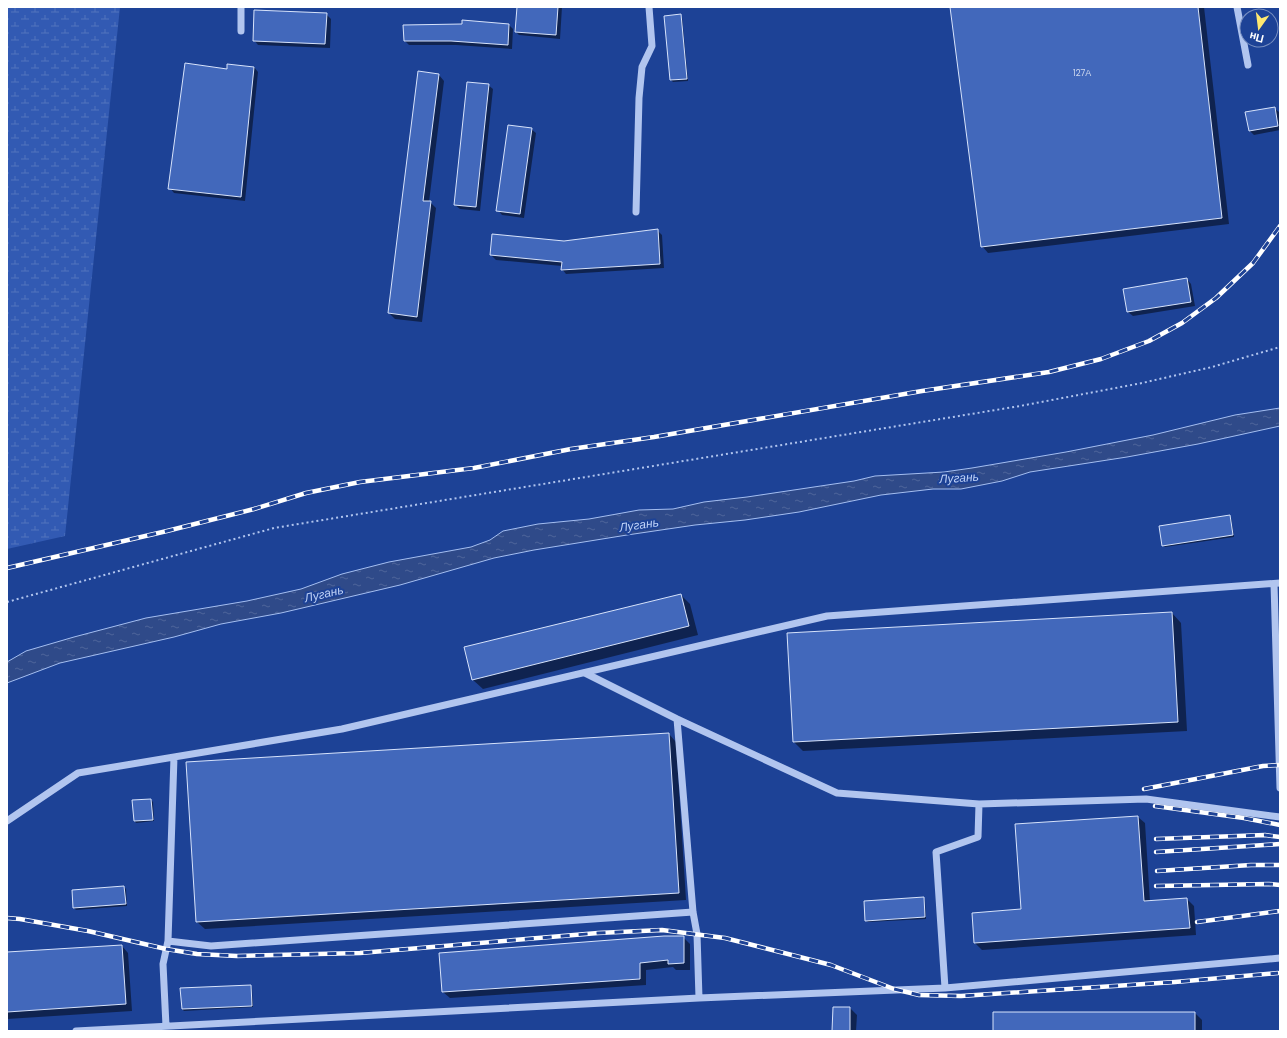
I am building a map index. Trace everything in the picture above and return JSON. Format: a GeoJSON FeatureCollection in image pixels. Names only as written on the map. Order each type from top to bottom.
{"type":"FeatureCollection","features":[{"type":"Feature","properties":{"kind":"lane"},"geometry":{"type":"LineString","coordinates":[[241,7],[241,31]]}},
{"type":"Feature","properties":{"kind":"lane"},"geometry":{"type":"LineString","coordinates":[[636,212],[639,98],[642,67],[652,46],[649,7]]}},
{"type":"Feature","properties":{"kind":"lane"},"geometry":{"type":"LineString","coordinates":[[1237,7],[1248,65]]}},
{"type":"Feature","properties":{"kind":"lane"},"geometry":{"type":"LineString","coordinates":[[7,821],[78,773],[342,730],[827,616],[1277,584],[1280,788]]}},
{"type":"Feature","properties":{"kind":"lane"},"geometry":{"type":"LineString","coordinates":[[585,673],[677,719],[837,793],[979,804],[1146,799],[1280,817]]}},
{"type":"Feature","properties":{"kind":"lane"},"geometry":{"type":"LineString","coordinates":[[677,719],[693,912],[697,934],[699,998]]}},
{"type":"Feature","properties":{"kind":"lane"},"geometry":{"type":"LineString","coordinates":[[166,1026],[163,964],[168,941],[174,757]]}},
{"type":"Feature","properties":{"kind":"lane"},"geometry":{"type":"LineString","coordinates":[[945,988],[936,852],[978,837],[979,804]]}},
{"type":"Feature","properties":{"kind":"lane"},"geometry":{"type":"LineString","coordinates":[[168,941],[211,946],[693,912]]}},
{"type":"Feature","properties":{"kind":"lane"},"geometry":{"type":"LineString","coordinates":[[76,1031],[699,998],[945,988],[1280,958]]}},
{"type":"Feature","properties":{"kind":"path"},"geometry":{"type":"LineString","coordinates":[[7,602],[274,528],[1020,406],[1142,383],[1212,367],[1280,347]]}},
{"type":"Feature","properties":{"kind":"green space"},"geometry":{"type":"Polygon","coordinates":[[[7,7],[120,7],[65,536],[7,549],[7,7]]]}},
{"type":"Feature","properties":{"kind":"water","name":"Лугань"},"geometry":{"type":"Polygon","coordinates":[[[1280,408],[1280,426],[1198,444],[1030,472],[1002,481],[961,489],[933,489],[881,495],[799,512],[627,535],[494,558],[400,585],[281,613],[221,624],[174,637],[60,663],[7,683],[7,662],[26,651],[146,618],[247,601],[301,589],[342,574],[389,562],[471,547],[490,540],[503,531],[538,524],[589,519],[639,510],[673,509],[704,502],[854,481],[875,476],[944,472],[972,468],[1066,452],[1153,435],[1235,415],[1280,408]]]}},
{"type":"Feature","properties":{"kind":"building"},"geometry":{"type":"Polygon","coordinates":[[[517,7],[558,7],[556,35],[515,32],[517,7]]]}},
{"type":"Feature","properties":{"kind":"building"},"geometry":{"type":"Polygon","coordinates":[[[950,7],[1198,7],[1222,218],[981,247],[950,7]]]}},
{"type":"Feature","properties":{"kind":"building"},"geometry":{"type":"Polygon","coordinates":[[[254,10],[327,13],[325,44],[253,41],[254,10]]]}},
{"type":"Feature","properties":{"kind":"building"},"geometry":{"type":"Polygon","coordinates":[[[681,14],[687,79],[670,80],[664,16],[681,14]]]}},
{"type":"Feature","properties":{"kind":"building"},"geometry":{"type":"Polygon","coordinates":[[[462,20],[509,24],[508,45],[451,41],[404,41],[403,25],[462,24],[462,20]]]}},
{"type":"Feature","properties":{"kind":"building"},"geometry":{"type":"Polygon","coordinates":[[[185,63],[227,69],[227,64],[254,67],[241,197],[168,189],[185,63]]]}},
{"type":"Feature","properties":{"kind":"building"},"geometry":{"type":"Polygon","coordinates":[[[418,71],[439,74],[423,201],[431,201],[417,317],[388,313],[418,71]]]}},
{"type":"Feature","properties":{"kind":"building"},"geometry":{"type":"Polygon","coordinates":[[[467,82],[489,84],[476,207],[454,205],[467,82]]]}},
{"type":"Feature","properties":{"kind":"building"},"geometry":{"type":"Polygon","coordinates":[[[1275,107],[1278,126],[1249,131],[1245,112],[1275,107]]]}},
{"type":"Feature","properties":{"kind":"building"},"geometry":{"type":"Polygon","coordinates":[[[508,125],[532,128],[520,214],[496,211],[508,125]]]}},
{"type":"Feature","properties":{"kind":"building"},"geometry":{"type":"Polygon","coordinates":[[[658,229],[660,264],[561,270],[562,262],[490,255],[492,234],[564,241],[658,229]]]}},
{"type":"Feature","properties":{"kind":"building"},"geometry":{"type":"Polygon","coordinates":[[[1187,278],[1191,302],[1127,312],[1123,289],[1187,278]]]}},
{"type":"Feature","properties":{"kind":"building"},"geometry":{"type":"Polygon","coordinates":[[[1230,515],[1233,535],[1162,546],[1159,526],[1230,515]]]}},
{"type":"Feature","properties":{"kind":"building"},"geometry":{"type":"Polygon","coordinates":[[[681,594],[689,626],[472,680],[464,647],[681,594]]]}},
{"type":"Feature","properties":{"kind":"building"},"geometry":{"type":"Polygon","coordinates":[[[1172,612],[1178,722],[793,742],[787,633],[1172,612]]]}},
{"type":"Feature","properties":{"kind":"building"},"geometry":{"type":"Polygon","coordinates":[[[669,733],[679,893],[196,922],[186,762],[669,733]]]}},
{"type":"Feature","properties":{"kind":"building"},"geometry":{"type":"Polygon","coordinates":[[[151,799],[153,820],[134,821],[132,800],[151,799]]]}},
{"type":"Feature","properties":{"kind":"building"},"geometry":{"type":"Polygon","coordinates":[[[1138,816],[1144,901],[1187,898],[1190,928],[974,943],[972,913],[1021,909],[1015,824],[1138,816]]]}},
{"type":"Feature","properties":{"kind":"building"},"geometry":{"type":"Polygon","coordinates":[[[124,886],[126,904],[73,908],[72,890],[124,886]]]}},
{"type":"Feature","properties":{"kind":"building"},"geometry":{"type":"Polygon","coordinates":[[[924,897],[925,917],[865,921],[864,901],[924,897]]]}},
{"type":"Feature","properties":{"kind":"building"},"geometry":{"type":"Polygon","coordinates":[[[664,936],[684,936],[684,963],[668,964],[668,960],[640,963],[640,979],[442,992],[439,953],[664,936]]]}},
{"type":"Feature","properties":{"kind":"building"},"geometry":{"type":"Polygon","coordinates":[[[122,945],[126,1004],[7,1012],[7,952],[122,945]]]}},
{"type":"Feature","properties":{"kind":"building"},"geometry":{"type":"Polygon","coordinates":[[[251,985],[252,1006],[182,1009],[180,988],[251,985]]]}},
{"type":"Feature","properties":{"kind":"building"},"geometry":{"type":"Polygon","coordinates":[[[833,1007],[850,1007],[850,1031],[832,1031],[833,1007]]]}},
{"type":"Feature","properties":{"kind":"building"},"geometry":{"type":"Polygon","coordinates":[[[993,1012],[1195,1012],[1195,1031],[993,1031],[993,1012]]]}},
{"type":"Feature","properties":{"kind":"railway"},"geometry":{"type":"LineString","coordinates":[[7,568],[167,531],[254,509],[306,493],[360,482],[474,468],[571,449],[654,437],[922,391],[1049,372],[1101,359],[1149,341],[1182,323],[1216,298],[1253,263],[1280,226]]}},
{"type":"Feature","properties":{"kind":"railway"},"geometry":{"type":"LineString","coordinates":[[1144,789],[1263,766],[1280,765]]}},
{"type":"Feature","properties":{"kind":"railway"},"geometry":{"type":"LineString","coordinates":[[1155,806],[1244,818],[1280,825]]}},
{"type":"Feature","properties":{"kind":"railway"},"geometry":{"type":"LineString","coordinates":[[1156,839],[1265,835],[1280,837]]}},
{"type":"Feature","properties":{"kind":"railway"},"geometry":{"type":"LineString","coordinates":[[1156,852],[1280,844]]}},
{"type":"Feature","properties":{"kind":"railway"},"geometry":{"type":"LineString","coordinates":[[1157,871],[1251,865],[1280,865]]}},
{"type":"Feature","properties":{"kind":"railway"},"geometry":{"type":"LineString","coordinates":[[1156,886],[1280,885]]}},
{"type":"Feature","properties":{"kind":"railway"},"geometry":{"type":"LineString","coordinates":[[1197,922],[1280,911]]}},
{"type":"Feature","properties":{"kind":"railway"},"geometry":{"type":"LineString","coordinates":[[7,918],[88,931],[166,949],[197,954],[237,956],[360,953],[598,933],[662,930],[725,938],[831,965],[894,989],[919,995],[961,996],[1175,982],[1278,973]]}}]}
